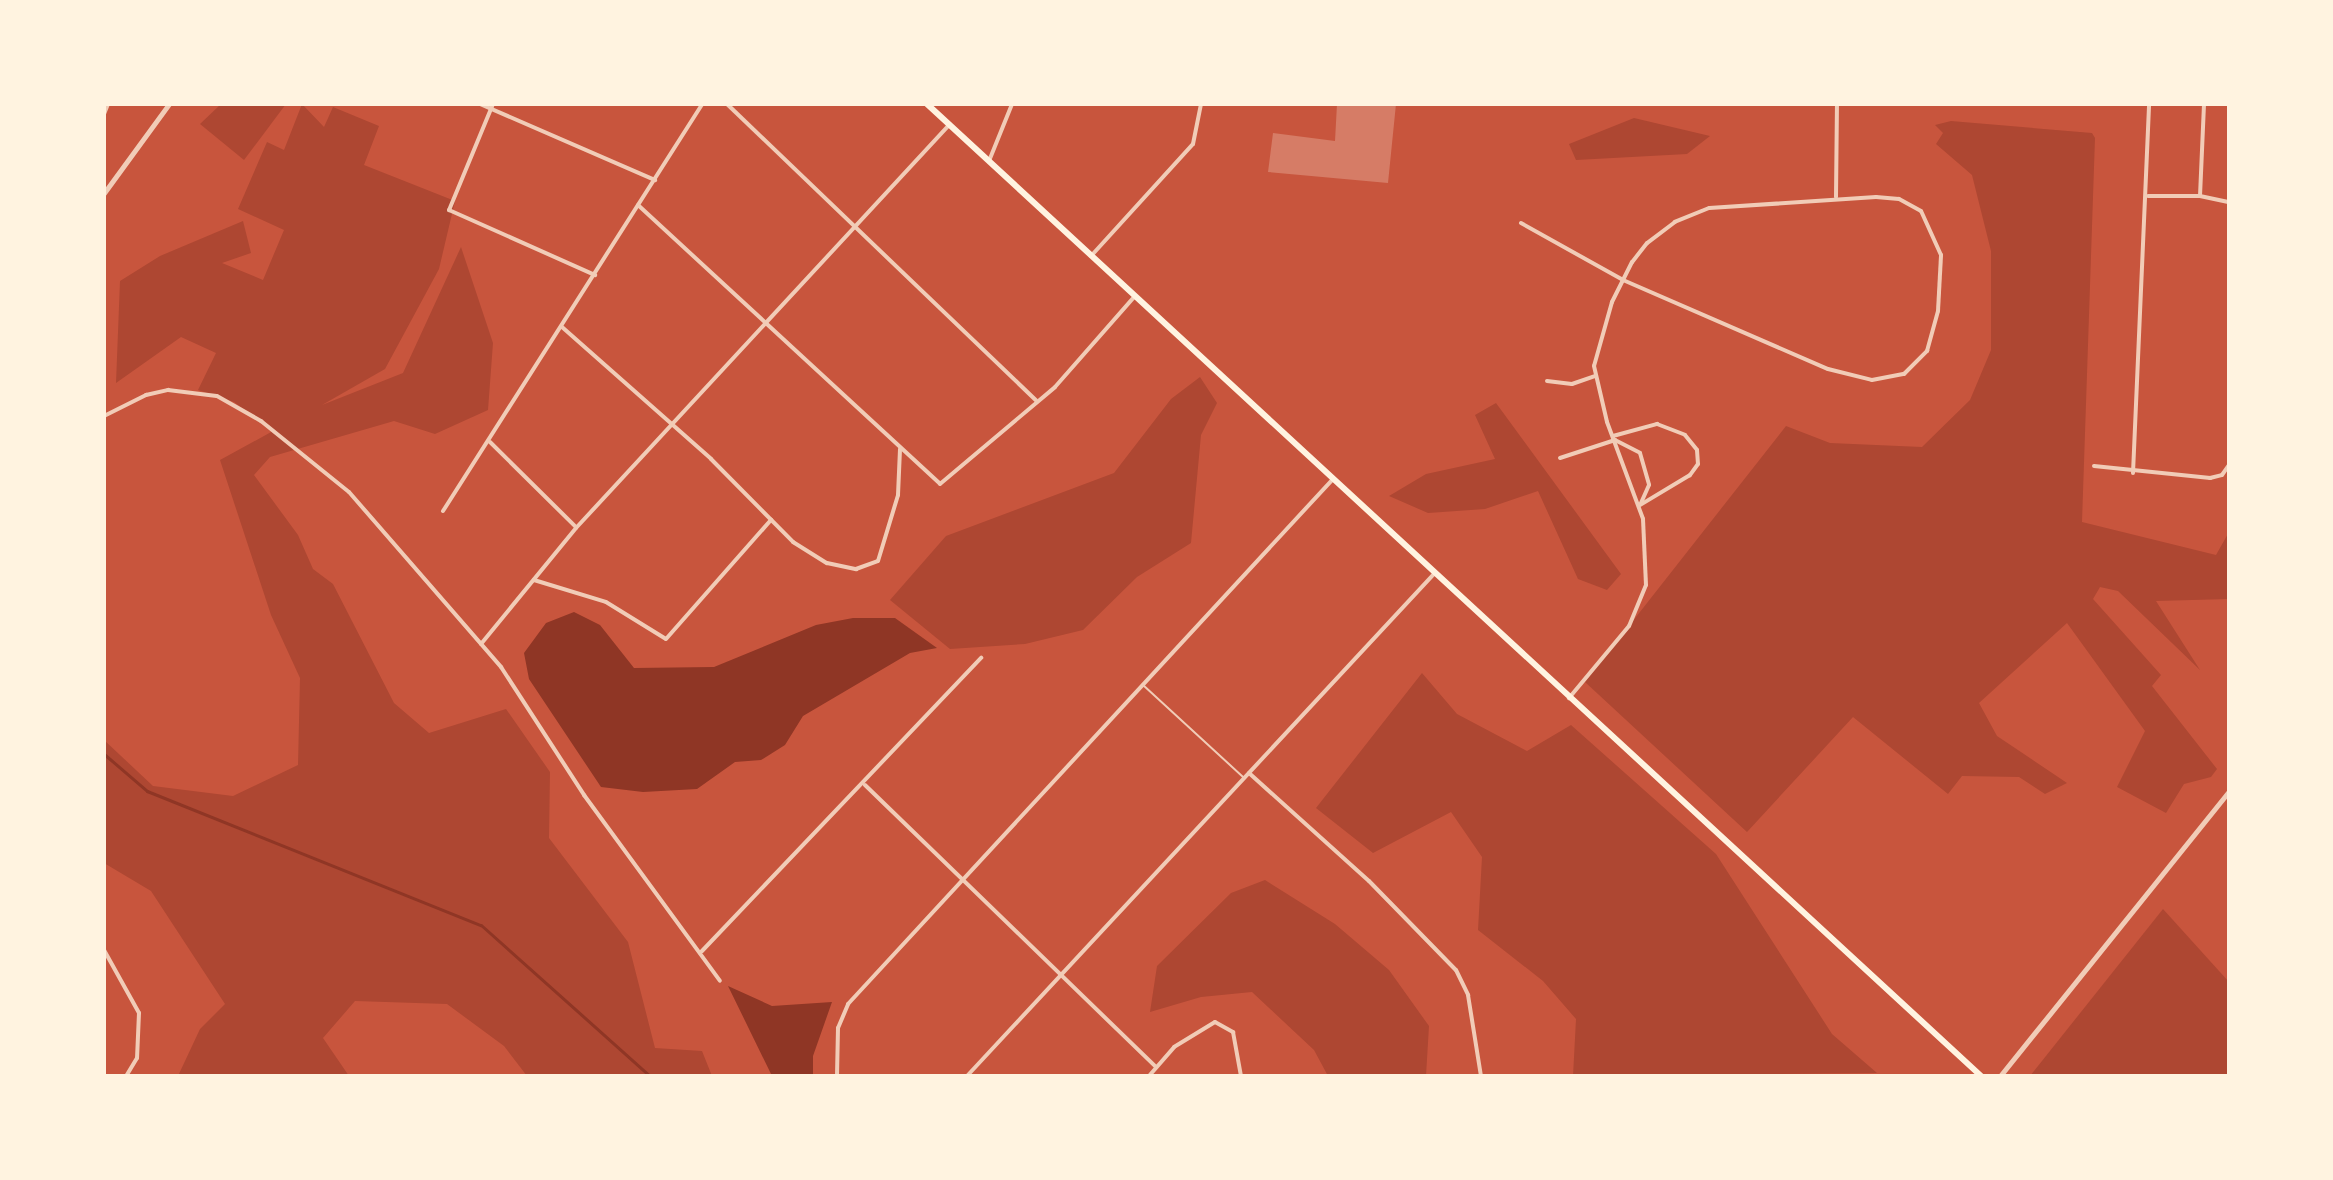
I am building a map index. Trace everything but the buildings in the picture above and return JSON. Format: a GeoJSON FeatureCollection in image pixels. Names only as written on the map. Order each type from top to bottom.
{"type":"FeatureCollection","features":[{"type":"Feature","properties":{"kind":"main road"},"geometry":{"type":"LineString","coordinates":[[927,104],[1981,1076]]}},
{"type":"Feature","properties":{"kind":"street"},"geometry":{"type":"LineString","coordinates":[[104,114],[108,104]]}},
{"type":"Feature","properties":{"kind":"street"},"geometry":{"type":"LineString","coordinates":[[104,193],[169,104]]}},
{"type":"Feature","properties":{"kind":"street"},"geometry":{"type":"LineString","coordinates":[[480,104],[492,106],[655,180]]}},
{"type":"Feature","properties":{"kind":"street"},"geometry":{"type":"LineString","coordinates":[[443,511],[490,442],[702,104]]}},
{"type":"Feature","properties":{"kind":"street"},"geometry":{"type":"LineString","coordinates":[[727,104],[1036,400]]}},
{"type":"Feature","properties":{"kind":"street"},"geometry":{"type":"LineString","coordinates":[[989,161],[1012,104]]}},
{"type":"Feature","properties":{"kind":"street"},"geometry":{"type":"LineString","coordinates":[[1091,256],[1193,144],[1201,104]]}},
{"type":"Feature","properties":{"kind":"street"},"geometry":{"type":"LineString","coordinates":[[1836,197],[1837,104]]}},
{"type":"Feature","properties":{"kind":"street"},"geometry":{"type":"LineString","coordinates":[[2133,473],[2149,104]]}},
{"type":"Feature","properties":{"kind":"street"},"geometry":{"type":"LineString","coordinates":[[2200,196],[2204,104]]}},
{"type":"Feature","properties":{"kind":"street"},"geometry":{"type":"LineString","coordinates":[[492,106],[449,210],[595,275]]}},
{"type":"Feature","properties":{"kind":"street"},"geometry":{"type":"LineString","coordinates":[[481,644],[576,528],[949,125]]}},
{"type":"Feature","properties":{"kind":"street"},"geometry":{"type":"LineString","coordinates":[[2147,196],[2200,196],[2229,202]]}},
{"type":"Feature","properties":{"kind":"street"},"geometry":{"type":"LineString","coordinates":[[1521,223],[1623,280],[1828,369],[1860,378],[1894,378],[1913,368],[1932,341],[1941,282],[1937,240],[1927,218],[1907,202],[1836,197],[1709,208],[1675,222],[1647,243],[1623,280],[1600,333],[1595,376],[1614,438],[1640,505],[1648,545],[1643,599],[1629,626],[1569,698]]}},
{"type":"Feature","properties":{"kind":"street"},"geometry":{"type":"LineString","coordinates":[[638,205],[940,484],[1085,357],[1135,296]]}},
{"type":"Feature","properties":{"kind":"street"},"geometry":{"type":"LineString","coordinates":[[562,327],[672,425],[771,520],[818,559],[847,568],[873,566],[898,495],[900,449]]}},
{"type":"Feature","properties":{"kind":"street"},"geometry":{"type":"LineString","coordinates":[[1547,381],[1572,384],[1595,376]]}},
{"type":"Feature","properties":{"kind":"street"},"geometry":{"type":"LineString","coordinates":[[104,416],[146,395],[168,390],[205,394],[239,406],[349,492],[481,644],[666,910],[702,951],[720,981]]}},
{"type":"Feature","properties":{"kind":"street"},"geometry":{"type":"LineString","coordinates":[[1560,458],[1657,424],[1685,435],[1697,450],[1698,464],[1690,475],[1640,505]]}},
{"type":"Feature","properties":{"kind":"street"},"geometry":{"type":"LineString","coordinates":[[1614,438],[1640,453],[1649,485],[1640,505]]}},
{"type":"Feature","properties":{"kind":"street"},"geometry":{"type":"LineString","coordinates":[[490,442],[576,528]]}},
{"type":"Feature","properties":{"kind":"street"},"geometry":{"type":"LineString","coordinates":[[2094,466],[2133,473],[2210,478],[2222,475],[2229,465]]}},
{"type":"Feature","properties":{"kind":"street"},"geometry":{"type":"LineString","coordinates":[[837,1076],[841,1018],[871,977],[1333,479]]}},
{"type":"Feature","properties":{"kind":"street"},"geometry":{"type":"LineString","coordinates":[[534,580],[606,602],[666,639],[771,520]]}},
{"type":"Feature","properties":{"kind":"street"},"geometry":{"type":"LineString","coordinates":[[967,1076],[1434,574]]}},
{"type":"Feature","properties":{"kind":"street"},"geometry":{"type":"LineString","coordinates":[[702,951],[865,785],[981,658]]}},
{"type":"Feature","properties":{"kind":"street"},"geometry":{"type":"LineString","coordinates":[[1249,773],[1456,970],[1468,995],[1481,1076]]}},
{"type":"Feature","properties":{"kind":"street"},"geometry":{"type":"LineString","coordinates":[[865,785],[1155,1066]]}},
{"type":"Feature","properties":{"kind":"street"},"geometry":{"type":"LineString","coordinates":[[2000,1076],[2229,791]]}},
{"type":"Feature","properties":{"kind":"street"},"geometry":{"type":"LineString","coordinates":[[104,950],[139,1013],[137,1058],[126,1076]]}},
{"type":"Feature","properties":{"kind":"street"},"geometry":{"type":"LineString","coordinates":[[1149,1076],[1155,1066],[1204,1024],[1215,1022],[1233,1032],[1241,1076]]}},
{"type":"Feature","properties":{"kind":"lane"},"geometry":{"type":"LineString","coordinates":[[1142,685],[1244,778]]}},
{"type":"Feature","properties":{"kind":"shaded area"},"geometry":{"type":"Polygon","coordinates":[[[221,104],[286,104],[244,160],[200,124],[221,104]]]}},
{"type":"Feature","properties":{"kind":"shaded area"},"geometry":{"type":"Polygon","coordinates":[[[302,104],[324,127],[333,107],[379,126],[364,165],[455,201],[439,269],[385,369],[322,405],[403,373],[461,247],[493,343],[488,410],[435,434],[394,421],[270,457],[254,475],[298,535],[313,569],[333,584],[394,703],[429,733],[506,709],[550,772],[549,838],[628,942],[655,1048],[702,1051],[712,1076],[527,1076],[504,1046],[447,1004],[355,1001],[323,1038],[349,1076],[178,1076],[200,1029],[225,1004],[151,891],[104,863],[104,740],[153,786],[233,796],[298,765],[300,678],[271,615],[220,460],[273,431],[234,402],[198,390],[216,353],[181,337],[116,383],[120,281],[160,256],[243,221],[251,253],[222,263],[263,280],[284,230],[238,209],[267,142],[284,150],[302,104]]]}},
{"type":"Feature","properties":{"kind":"shaded area"},"geometry":{"type":"Polygon","coordinates":[[[1634,118],[1710,136],[1687,154],[1576,160],[1569,144],[1634,118]]]}},
{"type":"Feature","properties":{"kind":"shaded area"},"geometry":{"type":"Polygon","coordinates":[[[1951,121],[2092,133],[2095,138],[2082,522],[2216,555],[2229,532],[2229,599],[2156,601],[2200,670],[2118,591],[2100,587],[2093,599],[2161,675],[2152,686],[2217,769],[2211,777],[2184,784],[2166,813],[2117,787],[2145,731],[2067,623],[1979,703],[1997,736],[2067,783],[2045,794],[2019,777],[1962,776],[1948,794],[1853,717],[1747,832],[1585,682],[1786,426],[1830,443],[1922,447],[1970,400],[1991,350],[1991,251],[1972,175],[1936,144],[1943,133],[1935,125],[1951,121]]]}},
{"type":"Feature","properties":{"kind":"shaded area"},"geometry":{"type":"Polygon","coordinates":[[[1200,377],[1217,403],[1201,435],[1191,543],[1137,577],[1083,630],[1025,644],[950,649],[890,600],[946,536],[1114,473],[1171,399],[1200,377]]]}},
{"type":"Feature","properties":{"kind":"shaded area"},"geometry":{"type":"Polygon","coordinates":[[[1496,403],[1621,574],[1607,590],[1578,579],[1538,491],[1485,509],[1428,513],[1389,496],[1426,474],[1495,459],[1475,415],[1496,403]]]}},
{"type":"Feature","properties":{"kind":"shaded area"},"geometry":{"type":"Polygon","coordinates":[[[574,612],[600,625],[634,668],[714,667],[816,625],[853,618],[895,618],[937,648],[910,653],[803,716],[785,745],[761,760],[735,762],[697,789],[643,792],[601,787],[529,679],[524,653],[546,623],[574,612]]]}},
{"type":"Feature","properties":{"kind":"shaded area"},"geometry":{"type":"Polygon","coordinates":[[[1422,673],[1457,714],[1527,751],[1571,725],[1716,854],[1832,1034],[1877,1073],[1573,1076],[1576,1019],[1543,981],[1478,930],[1482,857],[1451,812],[1373,853],[1316,808],[1422,673]]]}},
{"type":"Feature","properties":{"kind":"shaded area"},"geometry":{"type":"Polygon","coordinates":[[[1265,880],[1335,924],[1389,970],[1429,1026],[1426,1076],[1328,1076],[1314,1050],[1252,992],[1201,997],[1150,1012],[1157,966],[1231,893],[1265,880]]]}},
{"type":"Feature","properties":{"kind":"shaded area"},"geometry":{"type":"Polygon","coordinates":[[[2163,909],[2229,982],[2229,1076],[2030,1076],[2163,909]]]}},
{"type":"Feature","properties":{"kind":"shaded area"},"geometry":{"type":"Polygon","coordinates":[[[728,986],[772,1006],[832,1002],[813,1056],[813,1076],[772,1076],[728,986]]]}},
{"type":"Feature","properties":{"kind":"waterway"},"geometry":{"type":"LineString","coordinates":[[104,754],[147,791],[481,925],[650,1076]]}}]}
